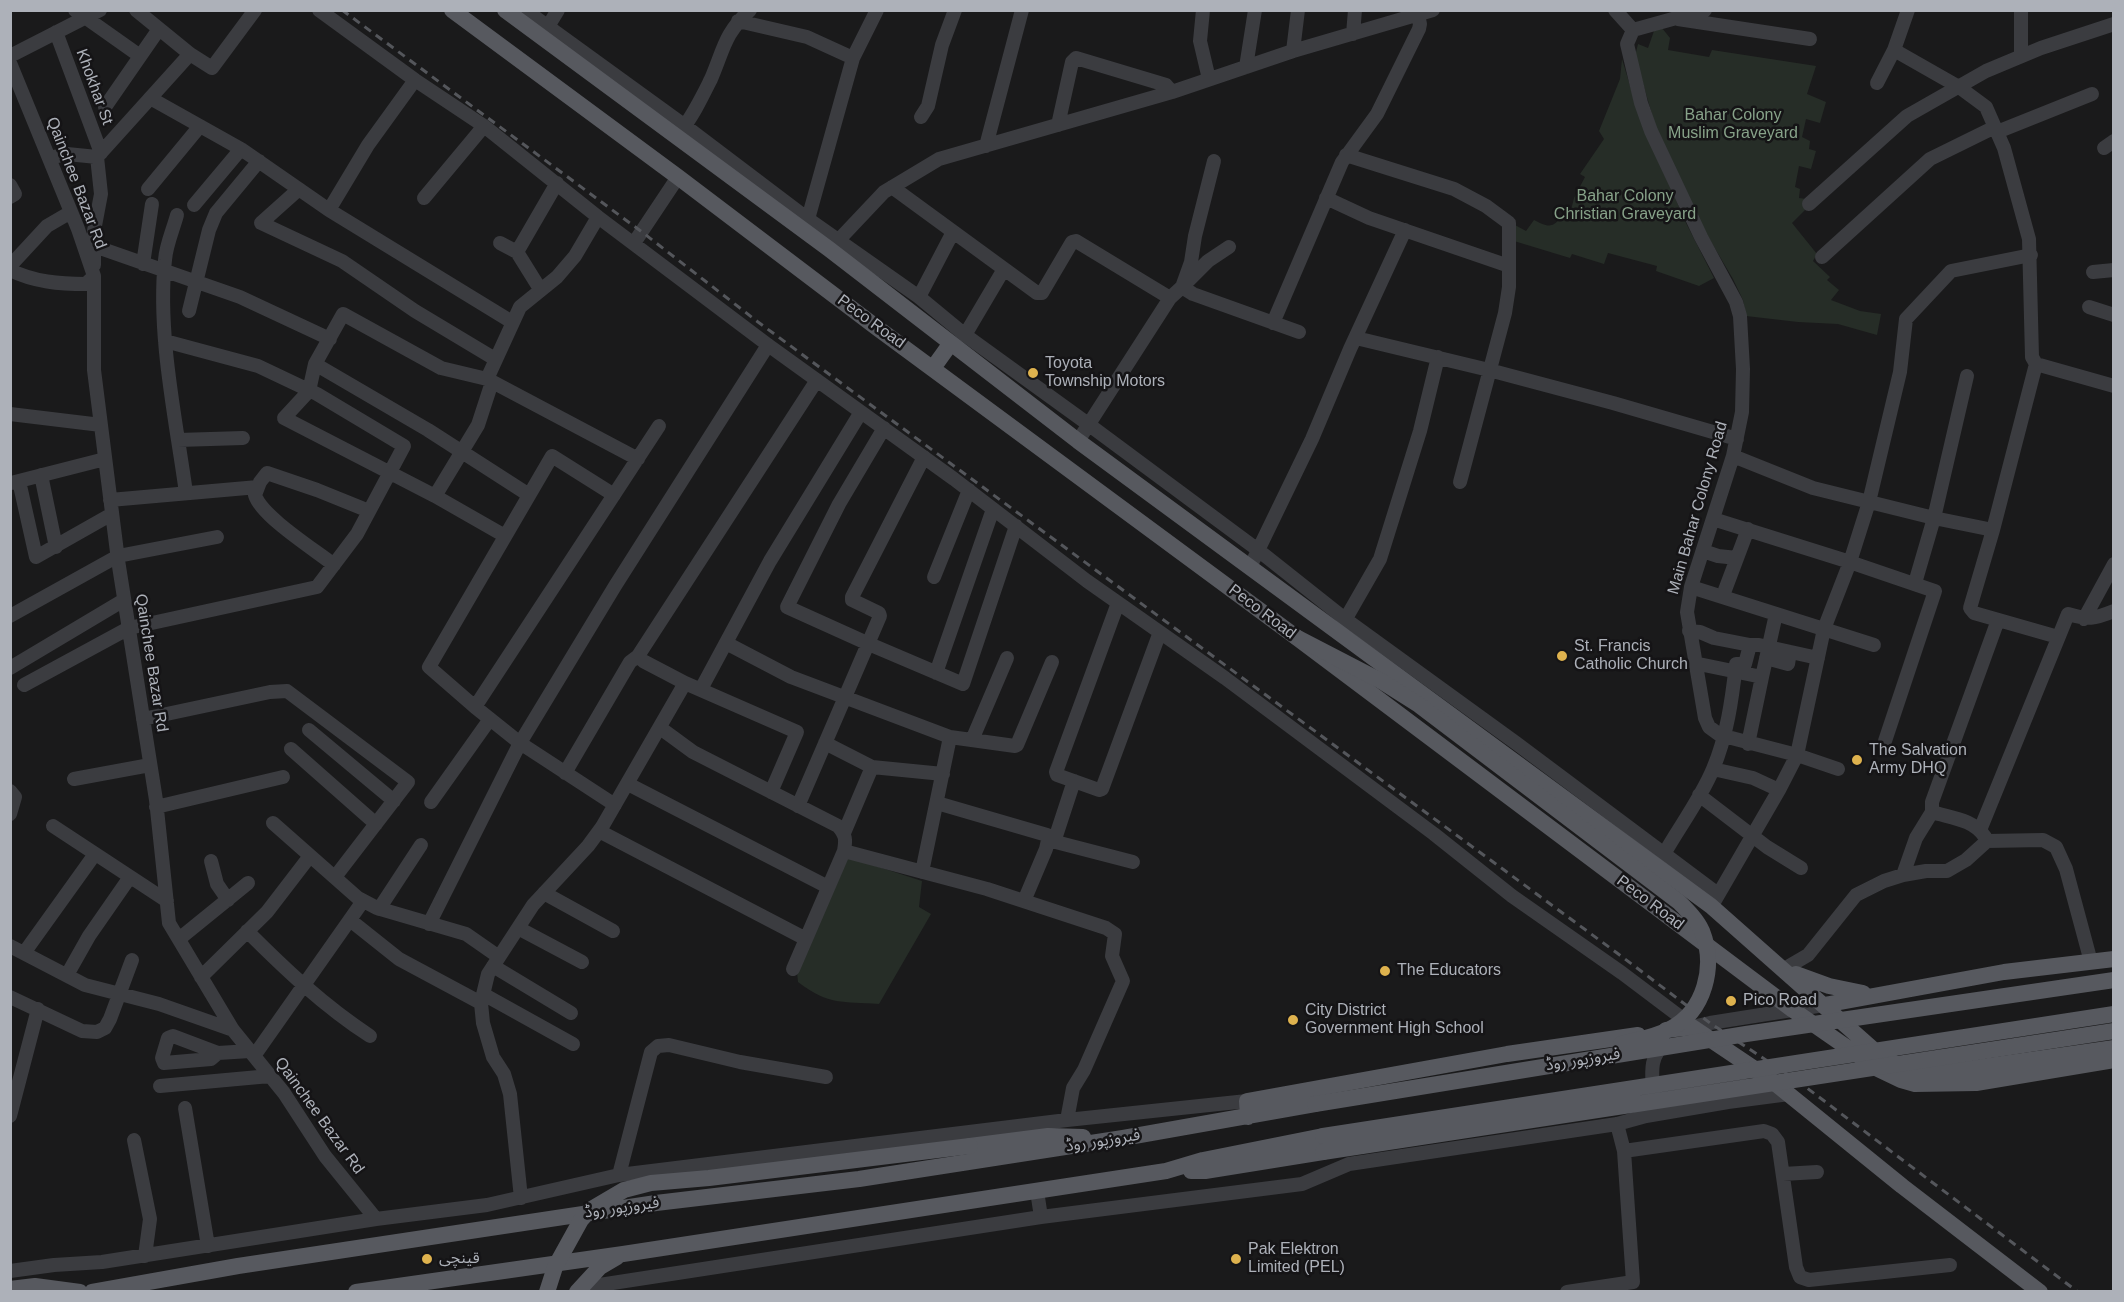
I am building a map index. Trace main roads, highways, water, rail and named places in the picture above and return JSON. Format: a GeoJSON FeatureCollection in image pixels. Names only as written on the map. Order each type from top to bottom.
{"type":"FeatureCollection","features":[{"type":"Feature","properties":{"kind":"main road","name":"Peco Road"},"geometry":{"type":"LineString","coordinates":[[452,10],[1296,637],[1793,1010],[1878,1069],[1915,1084],[1976,1083],[2114,1060]]}},
{"type":"Feature","properties":{"kind":"main road","name":"Peco Road"},"geometry":{"type":"LineString","coordinates":[[516,12],[681,131],[1002,372],[1028,403],[1078,441],[1250,567],[1342,626],[1714,900],[1784,969],[1890,1062],[1940,1073],[1974,1070],[2114,1048]]}},
{"type":"Feature","properties":{"kind":"main road"},"geometry":{"type":"LineString","coordinates":[[933,368],[958,339]]}},
{"type":"Feature","properties":{"kind":"main road"},"geometry":{"type":"LineString","coordinates":[[1296,637],[1381,681],[1419,705],[1679,902],[1692,915],[1702,932],[1708,969],[1705,986],[1698,1004],[1685,1019],[1671,1029],[1648,1037],[1524,1069]]}},
{"type":"Feature","properties":{"kind":"main road"},"geometry":{"type":"LineString","coordinates":[[1824,1005],[2004,972],[2114,959]]}},
{"type":"Feature","properties":{"kind":"main road"},"geometry":{"type":"LineString","coordinates":[[1784,969],[1829,986],[1878,995]]}},
{"type":"Feature","properties":{"kind":"main road","name":"فیروزپور روڈ"},"geometry":{"type":"LineString","coordinates":[[92,1292],[238,1266],[656,1203],[859,1179],[1123,1138],[1248,1109],[1315,1104],[1835,1020],[2114,980]]}},
{"type":"Feature","properties":{"kind":"main road"},"geometry":{"type":"LineString","coordinates":[[1323,1144],[2114,1014]]}},
{"type":"Feature","properties":{"kind":"main road"},"geometry":{"type":"LineString","coordinates":[[1248,1109],[1508,1054],[1692,1027],[1771,1080],[1902,1186],[2040,1292]]}},
{"type":"Feature","properties":{"kind":"main road"},"geometry":{"type":"LineString","coordinates":[[356,1292],[623,1254],[1166,1171],[1203,1160],[2114,1031]]}},
{"type":"Feature","properties":{"kind":"main road"},"geometry":{"type":"LineString","coordinates":[[547,1292],[555,1267],[580,1220],[590,1210],[624,1190],[651,1183],[709,1178],[1048,1136],[1123,1138]]}},
{"type":"Feature","properties":{"kind":"main road"},"geometry":{"type":"LineString","coordinates":[[578,1290],[600,1267],[623,1254]]}},
{"type":"Feature","properties":{"kind":"main road"},"geometry":{"type":"LineString","coordinates":[[10,1289],[35,1286],[80,1292]]}},
{"type":"Feature","properties":{"kind":"main road"},"geometry":{"type":"LineString","coordinates":[[52,1287],[69,1292]]}},
{"type":"Feature","properties":{"kind":"railway"},"geometry":{"type":"LineString","coordinates":[[342,10],[642,232],[758,322],[1710,1023],[1799,1082],[2078,1292]]}},
{"type":"Feature","properties":{"kind":"place","name":"Toyota Township Motors"},"geometry":{"type":"Point","coordinates":[1033,373]}},
{"type":"Feature","properties":{"kind":"place","name":"St. Francis Catholic Church"},"geometry":{"type":"Point","coordinates":[1562,656]}},
{"type":"Feature","properties":{"kind":"place","name":"The Salvation Army DHQ"},"geometry":{"type":"Point","coordinates":[1857,760]}},
{"type":"Feature","properties":{"kind":"place","name":"The Educators"},"geometry":{"type":"Point","coordinates":[1385,971]}},
{"type":"Feature","properties":{"kind":"place","name":"Pico Road"},"geometry":{"type":"Point","coordinates":[1731,1001]}},
{"type":"Feature","properties":{"kind":"place","name":"City District Government High School"},"geometry":{"type":"Point","coordinates":[1293,1020]}},
{"type":"Feature","properties":{"kind":"place","name":"قینچی"},"geometry":{"type":"Point","coordinates":[427,1259]}},
{"type":"Feature","properties":{"kind":"place","name":"Pak Elektron Limited (PEL)"},"geometry":{"type":"Point","coordinates":[1236,1259]}},
{"type":"Feature","properties":{"kind":"park label","name":"Bahar Colony Muslim Graveyard"},"geometry":{"type":"Point","coordinates":[1733,125]}},
{"type":"Feature","properties":{"kind":"park label","name":"Bahar Colony Christian Graveyard"},"geometry":{"type":"Point","coordinates":[1625,206]}}]}
